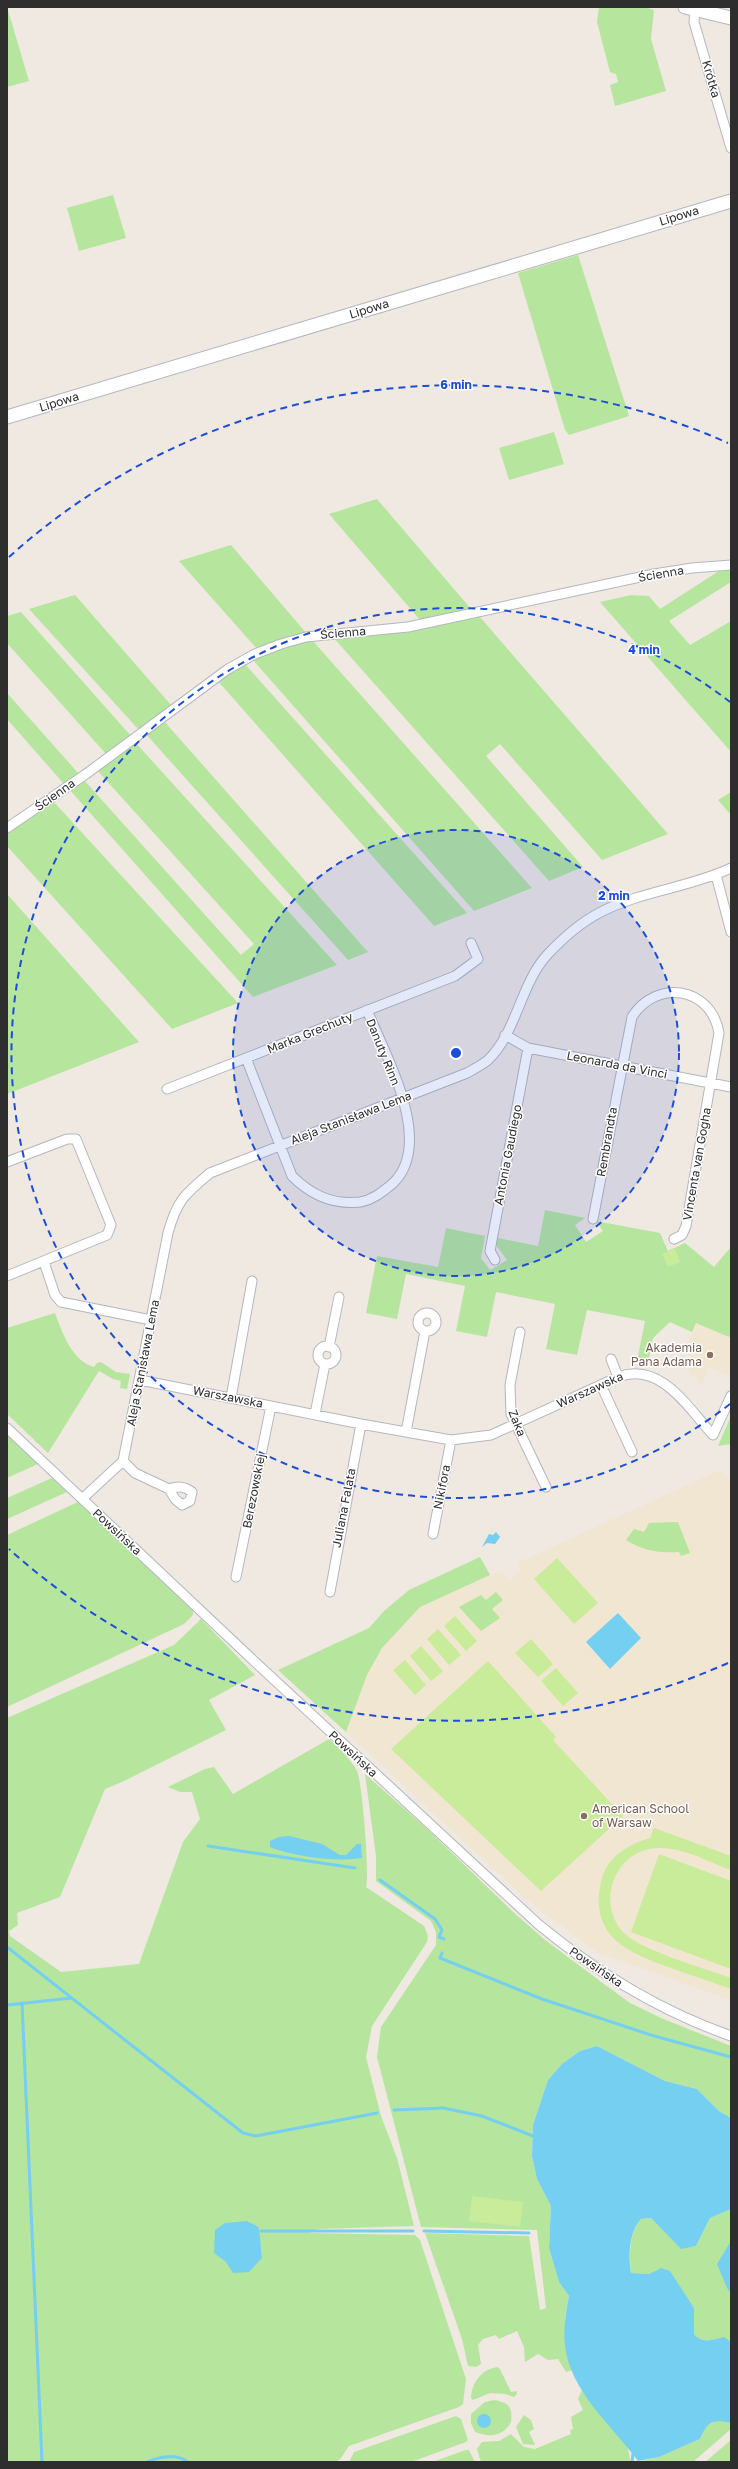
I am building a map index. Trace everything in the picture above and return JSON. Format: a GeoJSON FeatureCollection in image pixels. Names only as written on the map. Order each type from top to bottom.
{"type":"FeatureCollection","features":[{"type":"Feature","properties":{"kind":"street"},"geometry":{"type":"LineString","coordinates":[[690,8],[731,18]]}},
{"type":"Feature","properties":{"kind":"street","name":"Krótka"},"geometry":{"type":"LineString","coordinates":[[690,8],[731,148]]}},
{"type":"Feature","properties":{"kind":"street","name":"Lipowa"},"geometry":{"type":"LineString","coordinates":[[7,417],[731,201]]}},
{"type":"Feature","properties":{"kind":"street","name":"Ścienna"},"geometry":{"type":"LineString","coordinates":[[7,828],[86,774],[228,669],[255,654],[281,644],[312,636],[408,627],[654,574],[692,568],[731,565]]}},
{"type":"Feature","properties":{"kind":"street","name":"Aleja Stanisława Lema"},"geometry":{"type":"LineString","coordinates":[[123,1461],[168,1233],[174,1210],[184,1195],[210,1173],[467,1073],[488,1060],[505,1035],[525,990],[546,956],[572,931],[599,913],[638,898],[716,875],[731,868]]}},
{"type":"Feature","properties":{"kind":"street"},"geometry":{"type":"LineString","coordinates":[[716,875],[731,932]]}},
{"type":"Feature","properties":{"kind":"street","name":"Marka Grechuty"},"geometry":{"type":"LineString","coordinates":[[166,1089],[455,976],[478,959],[471,943]]}},
{"type":"Feature","properties":{"kind":"street"},"geometry":{"type":"LineString","coordinates":[[621,1066],[632,1017],[639,1005],[665,993],[682,994],[696,998],[707,1004],[717,1019],[719,1033],[711,1083]]}},
{"type":"Feature","properties":{"kind":"street","name":"Danuty Rinn"},"geometry":{"type":"LineString","coordinates":[[246,1058],[292,1176],[313,1193],[329,1201],[343,1203],[371,1199],[397,1180],[406,1165],[410,1137],[409,1121],[402,1099],[366,1010]]}},
{"type":"Feature","properties":{"kind":"street","name":"Leonarda da Vinci"},"geometry":{"type":"LineString","coordinates":[[505,1035],[528,1048],[731,1087]]}},
{"type":"Feature","properties":{"kind":"street","name":"Antonia Gaudiego"},"geometry":{"type":"LineString","coordinates":[[495,1260],[490,1251],[528,1048]]}},
{"type":"Feature","properties":{"kind":"street","name":"Rembrandta"},"geometry":{"type":"LineString","coordinates":[[593,1219],[621,1066]]}},
{"type":"Feature","properties":{"kind":"street","name":"Vincenta van Gogha"},"geometry":{"type":"LineString","coordinates":[[674,1239],[682,1235],[686,1226],[711,1083]]}},
{"type":"Feature","properties":{"kind":"street"},"geometry":{"type":"LineString","coordinates":[[7,1162],[67,1139],[76,1139],[110,1225],[107,1235],[7,1276]]}},
{"type":"Feature","properties":{"kind":"street"},"geometry":{"type":"LineString","coordinates":[[44,1262],[55,1295],[61,1302],[151,1320]]}},
{"type":"Feature","properties":{"kind":"street"},"geometry":{"type":"LineString","coordinates":[[231,1398],[252,1281]]}},
{"type":"Feature","properties":{"kind":"street"},"geometry":{"type":"LineString","coordinates":[[315,1414],[326,1364],[330,1364],[335,1358],[335,1352],[329,1347],[339,1297]]}},
{"type":"Feature","properties":{"kind":"street"},"geometry":{"type":"LineString","coordinates":[[406,1432],[425,1331]]}},
{"type":"Feature","properties":{"kind":"street","name":"Zaka"},"geometry":{"type":"LineString","coordinates":[[520,1332],[510,1385],[511,1414],[546,1487]]}},
{"type":"Feature","properties":{"kind":"street"},"geometry":{"type":"LineString","coordinates":[[611,1359],[618,1377]]}},
{"type":"Feature","properties":{"kind":"street","name":"Warszawska"},"geometry":{"type":"LineString","coordinates":[[140,1380],[361,1424],[450,1440],[479,1438],[517,1424],[618,1377],[637,1372],[658,1378],[676,1393],[713,1435],[731,1396]]}},
{"type":"Feature","properties":{"kind":"street"},"geometry":{"type":"LineString","coordinates":[[601,1385],[632,1452]]}},
{"type":"Feature","properties":{"kind":"street","name":"Berezowskiej"},"geometry":{"type":"LineString","coordinates":[[236,1577],[271,1406]]}},
{"type":"Feature","properties":{"kind":"street","name":"Juliana Falata"},"geometry":{"type":"LineString","coordinates":[[330,1592],[361,1424]]}},
{"type":"Feature","properties":{"kind":"street","name":"Powsińska"},"geometry":{"type":"LineString","coordinates":[[7,1428],[538,1924],[584,1960],[637,1993],[690,2020],[731,2036]]}},
{"type":"Feature","properties":{"kind":"street","name":"Nikifora"},"geometry":{"type":"LineString","coordinates":[[433,1534],[450,1440]]}},
{"type":"Feature","properties":{"kind":"street"},"geometry":{"type":"LineString","coordinates":[[82,1499],[123,1461],[135,1474],[169,1489]]}},
{"type":"Feature","properties":{"kind":"shaded area","name":"Akademia Pana Adama"},"geometry":{"type":"Polygon","coordinates":[[[696,1323],[729,1337],[731,1333],[731,1368],[728,1375],[709,1367],[702,1385],[688,1371],[693,1361],[685,1349],[696,1323]]]}},
{"type":"Feature","properties":{"kind":"shaded area","name":"American School of Warsaw"},"geometry":{"type":"Polygon","coordinates":[[[720,1470],[731,1482],[731,2000],[598,1953],[527,1900],[346,1732],[367,1675],[382,1648],[420,1607],[500,1571],[510,1581],[521,1570],[518,1563],[720,1470]]]}},
{"type":"Feature","properties":{"kind":"green space"},"geometry":{"type":"Polygon","coordinates":[[[7,7],[29,81],[7,87],[7,7]]]}},
{"type":"Feature","properties":{"kind":"green space"},"geometry":{"type":"Polygon","coordinates":[[[599,7],[644,7],[654,10],[651,39],[666,91],[615,106],[610,85],[618,82],[616,74],[610,72],[597,22],[599,7]]]}},
{"type":"Feature","properties":{"kind":"green space"},"geometry":{"type":"Polygon","coordinates":[[[113,195],[126,238],[79,251],[67,208],[113,195]]]}},
{"type":"Feature","properties":{"kind":"green space"},"geometry":{"type":"Polygon","coordinates":[[[578,255],[629,416],[569,435],[565,430],[518,273],[578,255]]]}},
{"type":"Feature","properties":{"kind":"green space"},"geometry":{"type":"Polygon","coordinates":[[[554,432],[564,464],[509,480],[499,448],[554,432]]]}},
{"type":"Feature","properties":{"kind":"green space"},"geometry":{"type":"Polygon","coordinates":[[[377,499],[471,609],[420,620],[329,514],[377,499]]]}},
{"type":"Feature","properties":{"kind":"green space"},"geometry":{"type":"Polygon","coordinates":[[[231,545],[307,634],[272,643],[257,649],[179,561],[231,545]]]}},
{"type":"Feature","properties":{"kind":"green space"},"geometry":{"type":"Polygon","coordinates":[[[731,570],[731,582],[669,621],[690,645],[731,621],[731,752],[600,602],[631,595],[649,596],[660,609],[719,571],[731,570]]]}},
{"type":"Feature","properties":{"kind":"green space"},"geometry":{"type":"Polygon","coordinates":[[[75,595],[171,705],[139,730],[29,609],[75,595]]]}},
{"type":"Feature","properties":{"kind":"green space"},"geometry":{"type":"Polygon","coordinates":[[[21,612],[131,736],[106,754],[7,643],[7,616],[21,612]]]}},
{"type":"Feature","properties":{"kind":"green space"},"geometry":{"type":"Polygon","coordinates":[[[479,616],[668,834],[602,860],[500,744],[486,756],[583,867],[549,881],[333,637],[381,635],[479,616]]]}},
{"type":"Feature","properties":{"kind":"green space"},"geometry":{"type":"Polygon","coordinates":[[[312,640],[532,888],[474,911],[252,659],[276,649],[312,640]]]}},
{"type":"Feature","properties":{"kind":"green space"},"geometry":{"type":"Polygon","coordinates":[[[244,663],[467,913],[434,926],[217,680],[244,663]]]}},
{"type":"Feature","properties":{"kind":"green space"},"geometry":{"type":"Polygon","coordinates":[[[7,693],[79,774],[64,784],[7,719],[7,693]]]}},
{"type":"Feature","properties":{"kind":"green space"},"geometry":{"type":"Polygon","coordinates":[[[163,720],[368,952],[348,960],[145,733],[163,720]]]}},
{"type":"Feature","properties":{"kind":"green space"},"geometry":{"type":"Polygon","coordinates":[[[134,741],[337,965],[253,997],[69,789],[83,779],[241,955],[254,944],[96,769],[134,741]]]}},
{"type":"Feature","properties":{"kind":"green space"},"geometry":{"type":"Polygon","coordinates":[[[731,792],[731,815],[718,800],[731,792]]]}},
{"type":"Feature","properties":{"kind":"green space"},"geometry":{"type":"Polygon","coordinates":[[[53,801],[238,1003],[172,1029],[7,846],[7,832],[53,801]]]}},
{"type":"Feature","properties":{"kind":"green space"},"geometry":{"type":"Polygon","coordinates":[[[7,894],[139,1042],[7,1094],[7,894]]]}},
{"type":"Feature","properties":{"kind":"green space"},"geometry":{"type":"Polygon","coordinates":[[[545,1210],[585,1218],[575,1225],[586,1242],[603,1231],[596,1221],[660,1233],[668,1251],[685,1243],[714,1267],[731,1247],[731,1333],[729,1337],[696,1323],[692,1332],[670,1322],[653,1338],[648,1363],[637,1361],[645,1321],[587,1310],[577,1355],[546,1349],[555,1304],[496,1292],[487,1337],[456,1331],[465,1286],[406,1274],[397,1319],[366,1313],[377,1256],[438,1267],[446,1228],[485,1236],[481,1258],[490,1270],[507,1260],[496,1245],[498,1238],[538,1246],[545,1210]]]}},
{"type":"Feature","properties":{"kind":"green space"},"geometry":{"type":"Polygon","coordinates":[[[675,1249],[680,1262],[668,1267],[662,1254],[675,1249]]]}},
{"type":"Feature","properties":{"kind":"green space"},"geometry":{"type":"Polygon","coordinates":[[[55,1313],[69,1345],[86,1364],[94,1367],[97,1363],[101,1362],[116,1372],[130,1374],[127,1389],[120,1388],[121,1381],[113,1379],[99,1371],[48,1453],[7,1414],[7,1328],[55,1313]]]}},
{"type":"Feature","properties":{"kind":"green space"},"geometry":{"type":"Polygon","coordinates":[[[731,1416],[731,1444],[718,1446],[731,1416]]]}},
{"type":"Feature","properties":{"kind":"green space"},"geometry":{"type":"Polygon","coordinates":[[[7,1434],[38,1464],[7,1478],[7,1434]]]}},
{"type":"Feature","properties":{"kind":"green space"},"geometry":{"type":"Polygon","coordinates":[[[52,1478],[67,1492],[7,1519],[7,1498],[52,1478]]]}},
{"type":"Feature","properties":{"kind":"green space"},"geometry":{"type":"Polygon","coordinates":[[[78,1502],[193,1610],[193,1615],[184,1624],[7,1707],[7,1535],[78,1502]]]}},
{"type":"Feature","properties":{"kind":"green space"},"geometry":{"type":"Polygon","coordinates":[[[678,1522],[690,1553],[681,1556],[679,1552],[664,1552],[645,1549],[626,1540],[634,1529],[644,1532],[649,1523],[678,1522]]]}},
{"type":"Feature","properties":{"kind":"green space"},"geometry":{"type":"Polygon","coordinates":[[[480,1557],[490,1575],[420,1607],[382,1648],[367,1675],[346,1732],[278,1670],[369,1628],[384,1611],[409,1590],[480,1557]]]}},
{"type":"Feature","properties":{"kind":"green space"},"geometry":{"type":"Polygon","coordinates":[[[557,1558],[598,1603],[574,1624],[534,1579],[557,1558]]]}},
{"type":"Feature","properties":{"kind":"green space"},"geometry":{"type":"Polygon","coordinates":[[[496,1592],[503,1600],[492,1609],[500,1618],[481,1631],[459,1607],[481,1595],[486,1600],[496,1592]]]}},
{"type":"Feature","properties":{"kind":"green space"},"geometry":{"type":"Polygon","coordinates":[[[455,1616],[477,1641],[466,1651],[444,1626],[455,1616]]]}},
{"type":"Feature","properties":{"kind":"green space"},"geometry":{"type":"Polygon","coordinates":[[[201,1619],[255,1675],[209,1700],[226,1730],[105,1789],[60,1897],[17,1913],[18,1925],[9,1931],[10,1936],[61,1972],[139,1964],[183,1842],[200,1819],[192,1792],[180,1792],[168,1787],[205,1769],[214,1767],[233,1794],[329,1739],[341,1750],[354,1766],[359,1778],[366,1849],[366,1887],[424,1926],[428,1936],[427,1942],[372,2026],[366,2057],[381,2116],[397,2158],[414,2226],[317,2229],[310,2233],[415,2235],[420,2240],[466,2379],[463,2404],[459,2407],[349,2446],[341,2458],[336,2462],[7,2462],[7,1718],[174,1645],[201,1619]]]}},
{"type":"Feature","properties":{"kind":"green space"},"geometry":{"type":"Polygon","coordinates":[[[438,1629],[461,1655],[449,1665],[427,1639],[438,1629]]]}},
{"type":"Feature","properties":{"kind":"green space"},"geometry":{"type":"Polygon","coordinates":[[[531,1639],[553,1664],[538,1677],[515,1653],[531,1639]]]}},
{"type":"Feature","properties":{"kind":"green space"},"geometry":{"type":"Polygon","coordinates":[[[421,1646],[443,1671],[431,1681],[410,1656],[421,1646]]]}},
{"type":"Feature","properties":{"kind":"green space"},"geometry":{"type":"Polygon","coordinates":[[[405,1660],[426,1685],[415,1695],[393,1670],[405,1660]]]}},
{"type":"Feature","properties":{"kind":"green space"},"geometry":{"type":"Polygon","coordinates":[[[488,1661],[556,1737],[553,1740],[623,1816],[541,1891],[391,1749],[488,1661]]]}},
{"type":"Feature","properties":{"kind":"green space"},"geometry":{"type":"Polygon","coordinates":[[[556,1668],[578,1693],[563,1706],[541,1681],[556,1668]]]}},
{"type":"Feature","properties":{"kind":"green space"},"geometry":{"type":"Polygon","coordinates":[[[365,1774],[425,1827],[512,1911],[545,1940],[608,1987],[630,2003],[661,2018],[731,2046],[731,2118],[719,2111],[697,2089],[665,2081],[597,2046],[580,2051],[562,2064],[548,2080],[533,2125],[532,2156],[537,2179],[551,2206],[549,2248],[559,2282],[569,2296],[565,2319],[572,2370],[566,2372],[558,2359],[548,2360],[538,2354],[525,2362],[524,2347],[517,2331],[499,2339],[496,2335],[483,2339],[478,2345],[481,2364],[476,2367],[468,2366],[462,2339],[425,2233],[529,2236],[540,2310],[546,2308],[537,2230],[421,2227],[377,2057],[381,2027],[436,1945],[436,1932],[431,1921],[376,1881],[376,1856],[365,1774]]]}},
{"type":"Feature","properties":{"kind":"green space"},"geometry":{"type":"Polygon","coordinates":[[[654,1828],[731,1856],[731,1870],[686,1852],[668,1848],[644,1850],[631,1857],[621,1867],[614,1880],[611,1894],[611,1908],[616,1922],[625,1934],[633,1940],[659,1953],[731,1978],[731,1989],[655,1962],[627,1949],[615,1940],[601,1917],[599,1901],[601,1882],[608,1866],[619,1853],[626,1848],[650,1838],[654,1828]]]}},
{"type":"Feature","properties":{"kind":"green space"},"geometry":{"type":"Polygon","coordinates":[[[659,1854],[731,1881],[731,1969],[631,1932],[659,1854]]]}},
{"type":"Feature","properties":{"kind":"green space"},"geometry":{"type":"Polygon","coordinates":[[[472,2196],[523,2202],[520,2227],[469,2221],[472,2196]]]}},
{"type":"Feature","properties":{"kind":"green space"},"geometry":{"type":"Polygon","coordinates":[[[731,2209],[731,2342],[724,2338],[704,2340],[700,2339],[694,2334],[694,2308],[661,2268],[649,2274],[631,2273],[630,2252],[632,2237],[641,2219],[651,2218],[681,2248],[696,2246],[710,2218],[731,2209]]]}},
{"type":"Feature","properties":{"kind":"green space"},"geometry":{"type":"Polygon","coordinates":[[[497,2367],[500,2369],[511,2392],[517,2391],[517,2394],[514,2397],[505,2394],[490,2393],[473,2400],[471,2398],[475,2382],[486,2371],[497,2367]]]}},
{"type":"Feature","properties":{"kind":"green space"},"geometry":{"type":"Polygon","coordinates":[[[582,2390],[627,2446],[631,2462],[481,2462],[477,2449],[482,2442],[499,2441],[511,2434],[524,2447],[535,2449],[571,2434],[570,2430],[573,2429],[571,2417],[583,2410],[578,2399],[582,2390]]]}},
{"type":"Feature","properties":{"kind":"green space"},"geometry":{"type":"Polygon","coordinates":[[[494,2400],[503,2402],[508,2406],[511,2413],[511,2422],[508,2427],[500,2433],[486,2435],[475,2432],[471,2423],[471,2414],[485,2402],[494,2400]]]}},
{"type":"Feature","properties":{"kind":"green space"},"geometry":{"type":"Polygon","coordinates":[[[524,2415],[531,2420],[534,2429],[529,2432],[535,2445],[523,2444],[516,2427],[524,2415]]]}},
{"type":"Feature","properties":{"kind":"green space"},"geometry":{"type":"Polygon","coordinates":[[[456,2416],[461,2419],[468,2440],[466,2442],[411,2462],[349,2462],[354,2452],[456,2416]]]}},
{"type":"Feature","properties":{"kind":"green space"},"geometry":{"type":"Polygon","coordinates":[[[717,2420],[731,2423],[731,2429],[693,2462],[638,2462],[659,2457],[700,2439],[706,2426],[717,2420]]]}},
{"type":"Feature","properties":{"kind":"green space"},"geometry":{"type":"Polygon","coordinates":[[[731,2440],[731,2462],[705,2462],[731,2440]]]}},
{"type":"Feature","properties":{"kind":"green space"},"geometry":{"type":"Polygon","coordinates":[[[466,2450],[469,2450],[475,2462],[432,2462],[466,2450]]]}},
{"type":"Feature","properties":{"kind":"water"},"geometry":{"type":"Polygon","coordinates":[[[496,1532],[500,1537],[495,1544],[487,1543],[482,1547],[489,1534],[493,1535],[496,1532]]]}},
{"type":"Feature","properties":{"kind":"water"},"geometry":{"type":"Polygon","coordinates":[[[618,1613],[641,1638],[610,1669],[586,1642],[618,1613]]]}},
{"type":"Feature","properties":{"kind":"water"},"geometry":{"type":"Polygon","coordinates":[[[289,1836],[322,1844],[340,1855],[346,1855],[357,1844],[361,1844],[362,1858],[316,1858],[291,1854],[270,1847],[270,1841],[279,1837],[289,1836]]]}},
{"type":"Feature","properties":{"kind":"water"},"geometry":{"type":"Polygon","coordinates":[[[597,2046],[665,2081],[697,2089],[719,2111],[731,2118],[731,2209],[710,2218],[696,2246],[681,2249],[651,2218],[641,2219],[637,2224],[630,2244],[630,2259],[631,2273],[649,2274],[661,2268],[670,2271],[694,2308],[694,2334],[697,2337],[708,2340],[724,2337],[731,2342],[731,2423],[719,2421],[711,2423],[708,2425],[700,2439],[659,2457],[638,2461],[583,2393],[568,2362],[564,2333],[569,2296],[559,2282],[549,2248],[551,2206],[537,2179],[532,2156],[533,2125],[548,2080],[562,2064],[580,2051],[597,2046]]]}},
{"type":"Feature","properties":{"kind":"water"},"geometry":{"type":"Polygon","coordinates":[[[247,2221],[259,2228],[262,2258],[249,2272],[233,2273],[226,2262],[214,2253],[215,2230],[225,2223],[247,2221]]]}},
{"type":"Feature","properties":{"kind":"water"},"geometry":{"type":"Polygon","coordinates":[[[731,2241],[731,2293],[727,2288],[717,2264],[731,2241]]]}},
{"type":"Feature","properties":{"kind":"water"},"geometry":{"type":"Polygon","coordinates":[[[481,2414],[487,2414],[491,2418],[491,2424],[487,2428],[481,2428],[477,2424],[477,2418],[481,2414]]]}},
{"type":"Feature","properties":{"kind":"waterway"},"geometry":{"type":"LineString","coordinates":[[208,1846],[355,1868]]}},
{"type":"Feature","properties":{"kind":"waterway"},"geometry":{"type":"LineString","coordinates":[[380,1880],[435,1919],[442,1930],[439,1937],[444,1939]]}},
{"type":"Feature","properties":{"kind":"waterway"},"geometry":{"type":"LineString","coordinates":[[7,1947],[243,2133],[256,2136],[377,2113]]}},
{"type":"Feature","properties":{"kind":"waterway"},"geometry":{"type":"LineString","coordinates":[[442,1953],[440,1958],[542,1999],[654,2036],[731,2057]]}},
{"type":"Feature","properties":{"kind":"waterway"},"geometry":{"type":"LineString","coordinates":[[7,2005],[72,1998]]}},
{"type":"Feature","properties":{"kind":"waterway"},"geometry":{"type":"LineString","coordinates":[[22,2003],[42,2462]]}},
{"type":"Feature","properties":{"kind":"waterway"},"geometry":{"type":"LineString","coordinates":[[394,2110],[443,2108],[482,2116],[533,2136]]}},
{"type":"Feature","properties":{"kind":"waterway"},"geometry":{"type":"LineString","coordinates":[[261,2231],[413,2231]]}},
{"type":"Feature","properties":{"kind":"waterway"},"geometry":{"type":"LineString","coordinates":[[424,2231],[529,2233]]}},
{"type":"Feature","properties":{"kind":"waterway"},"geometry":{"type":"LineString","coordinates":[[632,2462],[633,2454]]}},
{"type":"Feature","properties":{"kind":"waterway"},"geometry":{"type":"LineString","coordinates":[[147,2462],[162,2457],[179,2458],[188,2462]]}},
{"type":"Feature","properties":{"kind":"place","name":"Akademia Pana Adama"},"geometry":{"type":"Point","coordinates":[710,1355]}},
{"type":"Feature","properties":{"kind":"place","name":"American School of Warsaw"},"geometry":{"type":"Point","coordinates":[584,1816]}}]}
